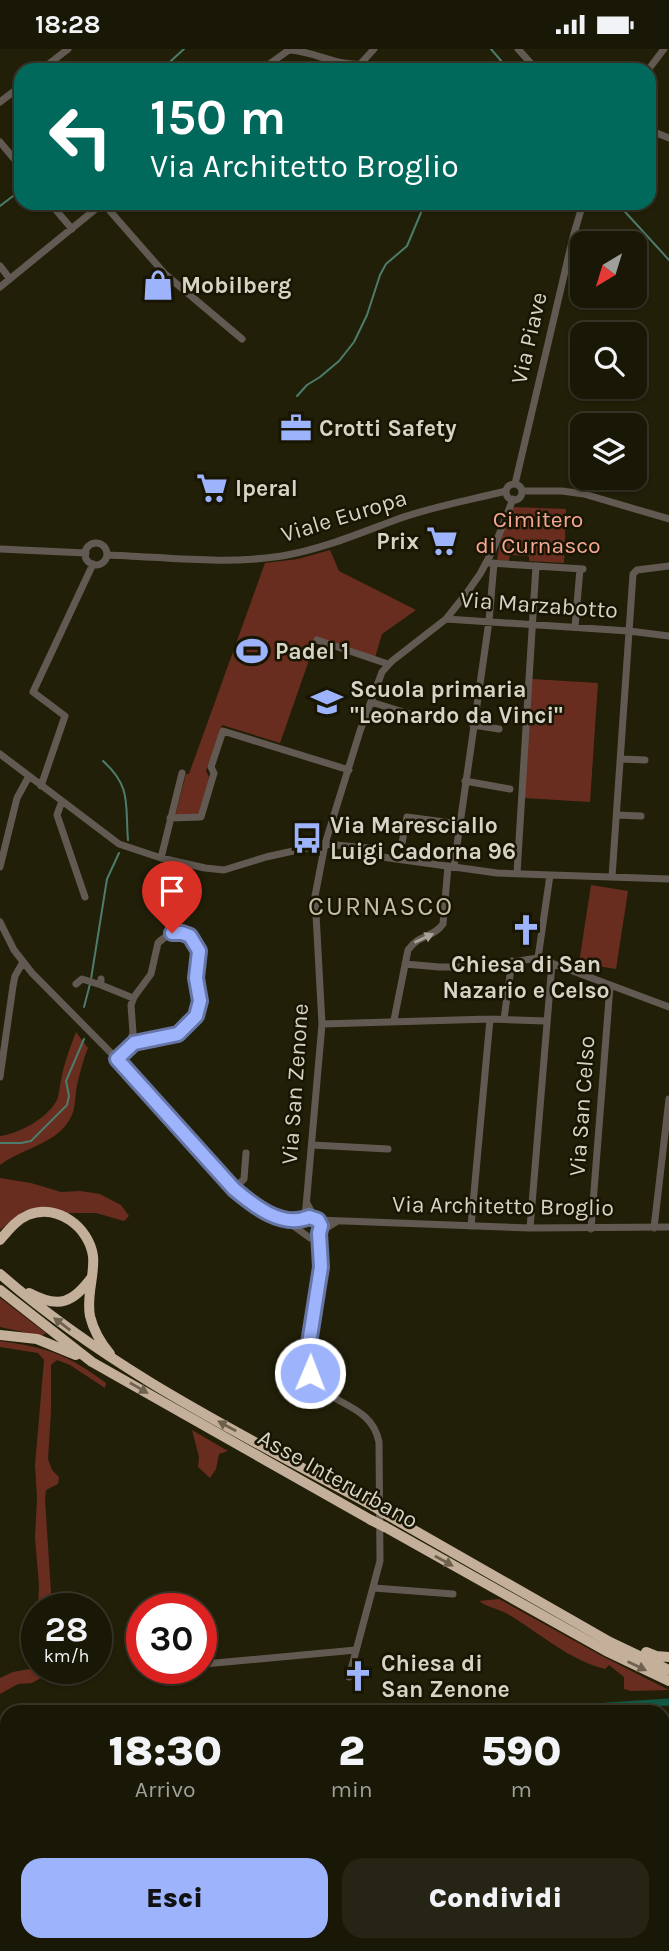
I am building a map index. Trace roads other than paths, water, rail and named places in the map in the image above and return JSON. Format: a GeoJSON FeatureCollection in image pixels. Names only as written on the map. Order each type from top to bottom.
{"type":"FeatureCollection","features":[{"type":"Feature","properties":{"kind":"highway"},"geometry":{"type":"LineString","coordinates":[[0,1240],[19,1220],[32,1213],[47,1212],[65,1216],[78,1226],[92,1252],[90,1315],[98,1335],[117,1362]]}},
{"type":"Feature","properties":{"kind":"highway"},"geometry":{"type":"LineString","coordinates":[[0,1274],[9,1282],[54,1303],[77,1296],[93,1276]]}},
{"type":"Feature","properties":{"kind":"highway","name":"Asse Interurbano"},"geometry":{"type":"LineString","coordinates":[[9,1282],[117,1362],[384,1513],[669,1681]]}},
{"type":"Feature","properties":{"kind":"highway","name":"Asse Interurbano"},"geometry":{"type":"LineString","coordinates":[[0,1290],[92,1362],[371,1520],[608,1646],[669,1669]]}},
{"type":"Feature","properties":{"kind":"highway"},"geometry":{"type":"LineString","coordinates":[[0,1335],[37,1339],[92,1362]]}},
{"type":"Feature","properties":{"kind":"highway"},"geometry":{"type":"LineString","coordinates":[[608,1646],[669,1657]]}},
{"type":"Feature","properties":{"kind":"street"},"geometry":{"type":"LineString","coordinates":[[50,63],[68,49]]}},
{"type":"Feature","properties":{"kind":"street"},"geometry":{"type":"LineString","coordinates":[[359,63],[374,49]]}},
{"type":"Feature","properties":{"kind":"street"},"geometry":{"type":"LineString","coordinates":[[518,49],[531,63]]}},
{"type":"Feature","properties":{"kind":"street"},"geometry":{"type":"LineString","coordinates":[[653,63],[664,49]]}},
{"type":"Feature","properties":{"kind":"street"},"geometry":{"type":"LineString","coordinates":[[271,63],[289,50],[305,52],[339,63]]}},
{"type":"Feature","properties":{"kind":"street"},"geometry":{"type":"LineString","coordinates":[[0,102],[14,91]]}},
{"type":"Feature","properties":{"kind":"street"},"geometry":{"type":"LineString","coordinates":[[0,142],[14,159]]}},
{"type":"Feature","properties":{"kind":"street"},"geometry":{"type":"LineString","coordinates":[[56,210],[72,229]]}},
{"type":"Feature","properties":{"kind":"street"},"geometry":{"type":"LineString","coordinates":[[0,287],[95,210]]}},
{"type":"Feature","properties":{"kind":"street"},"geometry":{"type":"LineString","coordinates":[[109,210],[165,274],[242,339]]}},
{"type":"Feature","properties":{"kind":"street","name":"Via Piave"},"geometry":{"type":"LineString","coordinates":[[515,484],[581,210]]}},
{"type":"Feature","properties":{"kind":"street"},"geometry":{"type":"LineString","coordinates":[[0,266],[10,279]]}},
{"type":"Feature","properties":{"kind":"street"},"geometry":{"type":"LineString","coordinates":[[506,491],[513,499],[520,498],[522,491],[519,485],[515,484]]}},
{"type":"Feature","properties":{"kind":"street","name":"Viale Europa"},"geometry":{"type":"LineString","coordinates":[[0,549],[86,553],[88,547],[98,543],[106,549],[107,555],[231,560],[283,556],[340,542],[397,519],[456,501],[506,491],[510,485],[515,484]]}},
{"type":"Feature","properties":{"kind":"street"},"geometry":{"type":"LineString","coordinates":[[522,491],[584,494],[669,519]]}},
{"type":"Feature","properties":{"kind":"street"},"geometry":{"type":"LineString","coordinates":[[394,1020],[408,950],[415,940],[438,931],[443,925],[489,621],[490,563],[513,499]]}},
{"type":"Feature","properties":{"kind":"street"},"geometry":{"type":"LineString","coordinates":[[86,553],[93,564],[101,563],[107,555]]}},
{"type":"Feature","properties":{"kind":"street"},"geometry":{"type":"LineString","coordinates":[[490,563],[581,569],[575,627]]}},
{"type":"Feature","properties":{"kind":"street"},"geometry":{"type":"LineString","coordinates":[[325,844],[382,672],[388,664],[446,618],[490,563]]}},
{"type":"Feature","properties":{"kind":"street"},"geometry":{"type":"LineString","coordinates":[[41,786],[65,716],[33,692],[93,564]]}},
{"type":"Feature","properties":{"kind":"street"},"geometry":{"type":"LineString","coordinates":[[517,873],[536,566]]}},
{"type":"Feature","properties":{"kind":"street"},"geometry":{"type":"LineString","coordinates":[[612,877],[633,574],[637,570],[669,566]]}},
{"type":"Feature","properties":{"kind":"street","name":"Via Marzabotto"},"geometry":{"type":"LineString","coordinates":[[446,618],[669,636]]}},
{"type":"Feature","properties":{"kind":"street"},"geometry":{"type":"LineString","coordinates":[[317,640],[388,664]]}},
{"type":"Feature","properties":{"kind":"street"},"geometry":{"type":"LineString","coordinates":[[371,702],[426,719]]}},
{"type":"Feature","properties":{"kind":"street"},"geometry":{"type":"LineString","coordinates":[[473,725],[499,729]]}},
{"type":"Feature","properties":{"kind":"street"},"geometry":{"type":"LineString","coordinates":[[170,818],[201,817],[214,773],[211,767],[223,731],[349,770]]}},
{"type":"Feature","properties":{"kind":"street"},"geometry":{"type":"LineString","coordinates":[[0,754],[127,848],[205,868],[224,870],[266,857],[325,844],[368,848],[382,857],[517,873],[669,879]]}},
{"type":"Feature","properties":{"kind":"street"},"geometry":{"type":"LineString","coordinates":[[622,759],[646,760]]}},
{"type":"Feature","properties":{"kind":"street"},"geometry":{"type":"LineString","coordinates":[[161,858],[182,773]]}},
{"type":"Feature","properties":{"kind":"street"},"geometry":{"type":"LineString","coordinates":[[0,867],[17,798],[29,776]]}},
{"type":"Feature","properties":{"kind":"street"},"geometry":{"type":"LineString","coordinates":[[465,781],[510,789]]}},
{"type":"Feature","properties":{"kind":"street"},"geometry":{"type":"LineString","coordinates":[[62,801],[57,815],[85,897]]}},
{"type":"Feature","properties":{"kind":"street"},"geometry":{"type":"LineString","coordinates":[[617,815],[641,816]]}},
{"type":"Feature","properties":{"kind":"street"},"geometry":{"type":"LineString","coordinates":[[402,843],[407,817],[459,824]]}},
{"type":"Feature","properties":{"kind":"street","name":"Via San Zenone"},"geometry":{"type":"LineString","coordinates":[[304,1219],[322,1024],[314,896],[325,844]]}},
{"type":"Feature","properties":{"kind":"street"},"geometry":{"type":"LineString","coordinates":[[538,958],[550,875]]}},
{"type":"Feature","properties":{"kind":"street"},"geometry":{"type":"LineString","coordinates":[[0,922],[3,937],[23,962],[117,1059],[234,1189],[257,1207],[300,1229],[303,1235],[310,1238],[321,1256]]}},
{"type":"Feature","properties":{"kind":"street"},"geometry":{"type":"LineString","coordinates":[[117,1059],[128,1047],[133,1034],[133,998],[151,974],[158,943],[172,933],[190,936],[199,951],[196,978],[200,1001],[196,1016],[178,1034],[141,1041],[128,1047]]}},
{"type":"Feature","properties":{"kind":"street"},"geometry":{"type":"LineString","coordinates":[[405,964],[479,967],[538,958],[669,1007]]}},
{"type":"Feature","properties":{"kind":"street"},"geometry":{"type":"LineString","coordinates":[[504,1019],[512,961]]}},
{"type":"Feature","properties":{"kind":"street"},"geometry":{"type":"LineString","coordinates":[[0,1077],[15,976],[23,962]]}},
{"type":"Feature","properties":{"kind":"street"},"geometry":{"type":"LineString","coordinates":[[530,1228],[552,963]]}},
{"type":"Feature","properties":{"kind":"street"},"geometry":{"type":"LineString","coordinates":[[76,984],[82,979],[96,982],[133,998]]}},
{"type":"Feature","properties":{"kind":"street","name":"Via San Celso"},"geometry":{"type":"LineString","coordinates":[[591,1229],[610,986]]}},
{"type":"Feature","properties":{"kind":"street"},"geometry":{"type":"LineString","coordinates":[[471,1226],[490,1019]]}},
{"type":"Feature","properties":{"kind":"street"},"geometry":{"type":"LineString","coordinates":[[322,1024],[394,1020],[546,1021]]}},
{"type":"Feature","properties":{"kind":"street"},"geometry":{"type":"LineString","coordinates":[[654,1227],[669,1099]]}},
{"type":"Feature","properties":{"kind":"street"},"geometry":{"type":"LineString","coordinates":[[312,1145],[388,1149]]}},
{"type":"Feature","properties":{"kind":"street"},"geometry":{"type":"LineString","coordinates":[[234,1189],[244,1179],[247,1153]]}},
{"type":"Feature","properties":{"kind":"street"},"geometry":{"type":"LineString","coordinates":[[307,1202],[320,1232],[321,1256],[320,1281],[307,1356],[310,1373],[325,1392],[369,1419],[377,1434],[380,1561],[349,1677]]}},
{"type":"Feature","properties":{"kind":"street"},"geometry":{"type":"LineString","coordinates":[[283,1219],[316,1219]]}},
{"type":"Feature","properties":{"kind":"street"},"geometry":{"type":"LineString","coordinates":[[300,1229],[304,1219]]}},
{"type":"Feature","properties":{"kind":"street","name":"Via Architetto Broglio"},"geometry":{"type":"LineString","coordinates":[[316,1219],[337,1222],[530,1228],[669,1227]]}},
{"type":"Feature","properties":{"kind":"street","name":"Via Architetto Broglio"},"geometry":{"type":"LineString","coordinates":[[320,1232],[337,1222]]}},
{"type":"Feature","properties":{"kind":"street"},"geometry":{"type":"LineString","coordinates":[[310,1238],[320,1232]]}},
{"type":"Feature","properties":{"kind":"street"},"geometry":{"type":"LineString","coordinates":[[374,1588],[453,1594]]}},
{"type":"Feature","properties":{"kind":"street"},"geometry":{"type":"LineString","coordinates":[[217,1663],[356,1650]]}},
{"type":"Feature","properties":{"kind":"waterway"},"geometry":{"type":"LineString","coordinates":[[169,63],[184,49]]}},
{"type":"Feature","properties":{"kind":"waterway"},"geometry":{"type":"LineString","coordinates":[[491,49],[503,63]]}},
{"type":"Feature","properties":{"kind":"waterway"},"geometry":{"type":"LineString","coordinates":[[0,206],[14,195]]}},
{"type":"Feature","properties":{"kind":"waterway"},"geometry":{"type":"LineString","coordinates":[[297,396],[339,361],[354,342],[367,315],[380,275],[386,264],[407,246],[422,210]]}},
{"type":"Feature","properties":{"kind":"waterway"},"geometry":{"type":"LineString","coordinates":[[623,210],[669,260]]}},
{"type":"Feature","properties":{"kind":"waterway"},"geometry":{"type":"LineString","coordinates":[[103,761],[119,779],[123,788],[128,840]]}},
{"type":"Feature","properties":{"kind":"waterway"},"geometry":{"type":"LineString","coordinates":[[91,979],[107,879],[119,853]]}},
{"type":"Feature","properties":{"kind":"waterway"},"geometry":{"type":"LineString","coordinates":[[84,1007],[90,984]]}},
{"type":"Feature","properties":{"kind":"waterway"},"geometry":{"type":"LineString","coordinates":[[0,1143],[31,1141],[67,1105],[69,1096],[66,1081],[84,1039]]}},
{"type":"Feature","properties":{"kind":"waterway"},"geometry":{"type":"LineString","coordinates":[[622,1705],[669,1702]]}},
{"type":"Feature","properties":{"kind":"place","name":"Mobilberg"},"geometry":{"type":"Point","coordinates":[158,285]}},
{"type":"Feature","properties":{"kind":"place","name":"Crotti Safety"},"geometry":{"type":"Point","coordinates":[296,428]}},
{"type":"Feature","properties":{"kind":"place","name":"Iperal"},"geometry":{"type":"Point","coordinates":[212,488]}},
{"type":"Feature","properties":{"kind":"place","name":"Prix"},"geometry":{"type":"Point","coordinates":[442,541]}},
{"type":"Feature","properties":{"kind":"place","name":"Padel 1"},"geometry":{"type":"Point","coordinates":[252,651]}},
{"type":"Feature","properties":{"kind":"place","name":"Scuola primaria \"Leonardo da Vinci\""},"geometry":{"type":"Point","coordinates":[327,702]}},
{"type":"Feature","properties":{"kind":"place","name":"Via Maresciallo Luigi Cadorna 96"},"geometry":{"type":"Point","coordinates":[307,838]}},
{"type":"Feature","properties":{"kind":"place","name":"Chiesa di San Nazario e Celso"},"geometry":{"type":"Point","coordinates":[526,930]}},
{"type":"Feature","properties":{"kind":"place","name":"Chiesa di San Zenone"},"geometry":{"type":"Point","coordinates":[358,1676]}},
{"type":"Feature","properties":{"kind":"district","name":"CURNASCO"},"geometry":{"type":"Point","coordinates":[381,906]}},
{"type":"Feature","properties":{"kind":"park label","name":"Cimitero di Curnasco"},"geometry":{"type":"Point","coordinates":[538,532]}}]}
